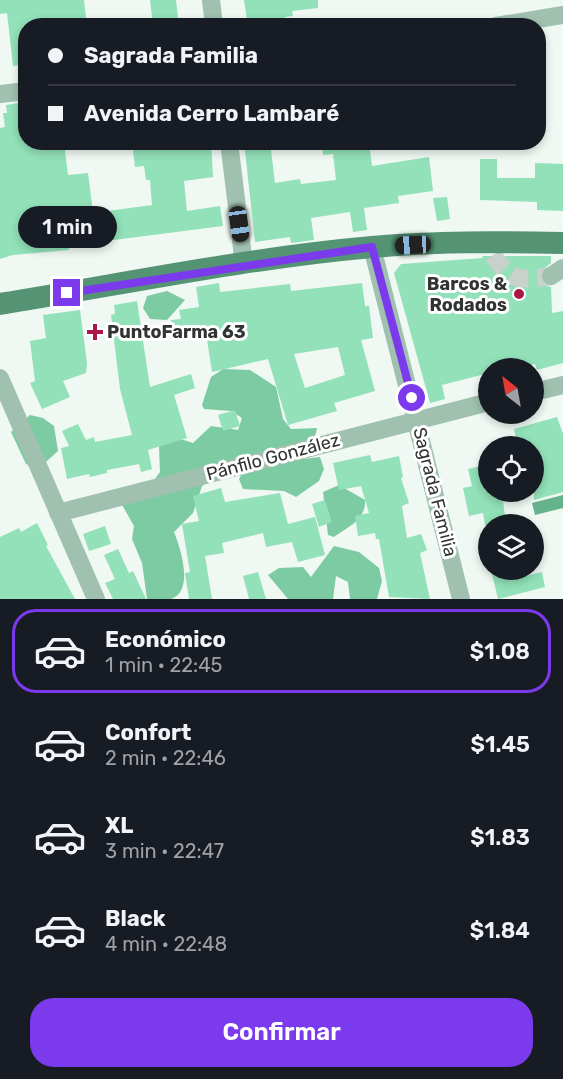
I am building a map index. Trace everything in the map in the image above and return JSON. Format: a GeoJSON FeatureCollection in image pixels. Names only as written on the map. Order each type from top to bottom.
{"type":"FeatureCollection","features":[{"type":"Feature","properties":{"kind":"main road"},"geometry":{"type":"LineString","coordinates":[[0,304],[244,264],[372,247],[491,248],[563,243]]}},
{"type":"Feature","properties":{"kind":"street"},"geometry":{"type":"LineString","coordinates":[[211,0],[213,18]]}},
{"type":"Feature","properties":{"kind":"street"},"geometry":{"type":"LineString","coordinates":[[545,18],[563,15]]}},
{"type":"Feature","properties":{"kind":"street"},"geometry":{"type":"LineString","coordinates":[[0,94],[18,92]]}},
{"type":"Feature","properties":{"kind":"street"},"geometry":{"type":"LineString","coordinates":[[230,150],[244,264]]}},
{"type":"Feature","properties":{"kind":"street","name":"Sagrada Familia"},"geometry":{"type":"LineString","coordinates":[[372,247],[461,599]]}},
{"type":"Feature","properties":{"kind":"street"},"geometry":{"type":"LineString","coordinates":[[0,378],[96,599]]}},
{"type":"Feature","properties":{"kind":"street"},"geometry":{"type":"LineString","coordinates":[[544,390],[563,386]]}},
{"type":"Feature","properties":{"kind":"street","name":"Pánfilo González"},"geometry":{"type":"LineString","coordinates":[[58,513],[478,405]]}},
{"type":"Feature","properties":{"kind":"shaded area"},"geometry":{"type":"Polygon","coordinates":[[[167,291],[185,300],[167,320],[150,319],[143,308],[147,296],[167,291]]]}},
{"type":"Feature","properties":{"kind":"shaded area"},"geometry":{"type":"Polygon","coordinates":[[[223,369],[250,370],[276,387],[283,419],[291,429],[317,428],[314,441],[294,460],[320,457],[324,469],[319,481],[296,497],[284,491],[243,489],[239,479],[245,468],[236,462],[202,486],[193,513],[174,532],[184,568],[182,587],[171,599],[147,599],[142,563],[132,539],[134,526],[121,503],[152,483],[160,472],[159,446],[168,435],[193,443],[211,426],[238,430],[242,418],[231,411],[204,409],[202,405],[211,377],[223,369]]]}},
{"type":"Feature","properties":{"kind":"shaded area"},"geometry":{"type":"Polygon","coordinates":[[[30,415],[43,418],[54,426],[58,451],[38,469],[26,464],[11,432],[30,415]]]}},
{"type":"Feature","properties":{"kind":"shaded area"},"geometry":{"type":"Polygon","coordinates":[[[339,485],[365,500],[365,507],[356,522],[334,537],[328,535],[323,492],[339,485]]]}},
{"type":"Feature","properties":{"kind":"shaded area"},"geometry":{"type":"Polygon","coordinates":[[[563,495],[563,508],[535,514],[532,503],[544,502],[544,500],[563,495]]]}},
{"type":"Feature","properties":{"kind":"shaded area"},"geometry":{"type":"Polygon","coordinates":[[[334,546],[359,552],[379,568],[382,581],[377,599],[350,599],[348,582],[336,576],[333,599],[288,599],[268,575],[279,568],[303,567],[311,577],[334,546]]]}},
{"type":"Feature","properties":{"kind":"building"},"geometry":{"type":"Polygon","coordinates":[[[0,0],[84,0],[86,18],[18,18],[18,65],[13,66],[7,13],[0,14],[0,0]]]}},
{"type":"Feature","properties":{"kind":"building"},"geometry":{"type":"Polygon","coordinates":[[[150,0],[176,0],[178,18],[152,18],[150,0]]]}},
{"type":"Feature","properties":{"kind":"building"},"geometry":{"type":"Polygon","coordinates":[[[244,0],[318,0],[318,8],[292,11],[293,16],[285,18],[247,18],[244,0]]]}},
{"type":"Feature","properties":{"kind":"building"},"geometry":{"type":"Polygon","coordinates":[[[18,103],[18,150],[65,150],[68,175],[88,173],[93,213],[152,205],[150,180],[146,180],[144,166],[135,167],[133,150],[211,150],[213,177],[184,181],[187,211],[220,206],[223,226],[98,242],[97,233],[67,237],[69,250],[13,255],[0,259],[0,128],[5,127],[3,113],[7,113],[6,105],[18,103]]]}},
{"type":"Feature","properties":{"kind":"building"},"geometry":{"type":"Polygon","coordinates":[[[245,150],[271,150],[275,183],[300,179],[301,184],[336,180],[333,154],[323,155],[323,150],[370,150],[372,166],[429,157],[433,191],[398,196],[399,203],[364,208],[367,230],[353,232],[350,212],[311,218],[314,240],[291,243],[290,237],[255,242],[245,150]]]}},
{"type":"Feature","properties":{"kind":"building"},"geometry":{"type":"Polygon","coordinates":[[[480,159],[497,159],[497,178],[535,178],[535,163],[563,164],[563,211],[537,210],[537,202],[480,200],[480,159]]]}},
{"type":"Feature","properties":{"kind":"building"},"geometry":{"type":"Polygon","coordinates":[[[447,197],[450,219],[437,221],[433,198],[447,197]]]}},
{"type":"Feature","properties":{"kind":"building"},"geometry":{"type":"Polygon","coordinates":[[[482,256],[551,256],[551,263],[541,271],[540,277],[546,286],[551,287],[552,313],[563,311],[563,363],[544,368],[544,358],[478,358],[478,376],[442,385],[445,399],[430,403],[394,273],[401,264],[483,258],[482,256]]]}},
{"type":"Feature","properties":{"kind":"building"},"geometry":{"type":"Polygon","coordinates":[[[219,283],[220,292],[290,284],[291,291],[362,283],[365,306],[369,306],[373,338],[361,340],[375,391],[334,403],[337,411],[288,425],[268,359],[212,372],[206,333],[174,339],[171,320],[181,319],[179,310],[199,307],[196,287],[219,283]],[[338,347],[294,354],[305,388],[345,375],[338,347]]]}},
{"type":"Feature","properties":{"kind":"building"},"geometry":{"type":"Polygon","coordinates":[[[137,301],[150,387],[191,374],[195,388],[174,395],[187,438],[148,450],[152,469],[141,472],[139,464],[107,470],[107,473],[90,477],[89,474],[67,479],[61,448],[69,446],[62,431],[78,424],[86,440],[94,437],[95,442],[132,435],[120,389],[111,315],[115,314],[114,305],[137,301]]]}},
{"type":"Feature","properties":{"kind":"building"},"geometry":{"type":"Polygon","coordinates":[[[80,310],[87,363],[86,373],[63,381],[70,397],[42,409],[30,383],[35,381],[30,341],[46,338],[43,315],[80,310]]]}},
{"type":"Feature","properties":{"kind":"building"},"geometry":{"type":"Polygon","coordinates":[[[235,410],[240,426],[223,431],[218,415],[235,410]]]}},
{"type":"Feature","properties":{"kind":"building"},"geometry":{"type":"Polygon","coordinates":[[[557,417],[563,434],[563,492],[544,497],[544,436],[516,436],[514,429],[532,424],[544,424],[544,421],[557,417]]]}},
{"type":"Feature","properties":{"kind":"building"},"geometry":{"type":"Polygon","coordinates":[[[370,455],[372,462],[399,456],[403,477],[401,478],[409,503],[402,506],[407,538],[421,534],[427,550],[420,553],[430,599],[389,597],[379,539],[376,539],[375,533],[358,536],[355,516],[369,513],[361,486],[339,490],[333,463],[370,455]]]}},
{"type":"Feature","properties":{"kind":"building"},"geometry":{"type":"Polygon","coordinates":[[[478,467],[478,502],[503,502],[505,514],[483,513],[469,516],[463,488],[472,486],[468,469],[478,467]]]}},
{"type":"Feature","properties":{"kind":"building"},"geometry":{"type":"Polygon","coordinates":[[[221,488],[225,502],[280,493],[288,524],[315,517],[325,555],[298,562],[292,542],[266,547],[263,533],[222,543],[224,553],[205,556],[212,599],[189,599],[185,573],[190,572],[182,524],[199,521],[193,496],[221,488]]]}},
{"type":"Feature","properties":{"kind":"building"},"geometry":{"type":"Polygon","coordinates":[[[325,500],[332,522],[319,527],[312,504],[325,500]]]}},
{"type":"Feature","properties":{"kind":"building"},"geometry":{"type":"Polygon","coordinates":[[[37,523],[48,545],[46,546],[75,599],[0,599],[0,537],[19,528],[21,532],[37,523]]]}},
{"type":"Feature","properties":{"kind":"building"},"geometry":{"type":"Polygon","coordinates":[[[105,526],[111,544],[89,551],[83,534],[105,526]]]}},
{"type":"Feature","properties":{"kind":"building"},"geometry":{"type":"Polygon","coordinates":[[[118,549],[129,573],[133,571],[146,599],[113,599],[105,583],[115,579],[104,555],[118,549]]]}},
{"type":"Feature","properties":{"kind":"building"},"geometry":{"type":"Polygon","coordinates":[[[258,572],[266,599],[249,599],[243,576],[258,572]]]}},
{"type":"Feature","properties":{"kind":"building"},"geometry":{"type":"Polygon","coordinates":[[[493,580],[544,580],[545,587],[498,599],[493,580]]]}},
{"type":"Feature","properties":{"kind":"tunnel"},"geometry":{"type":"LineString","coordinates":[[493,255],[505,270],[518,278],[532,279],[551,276]]}},
{"type":"Feature","properties":{"kind":"place","name":"Barcos & Rodados"},"geometry":{"type":"Point","coordinates":[519,294]}},
{"type":"Feature","properties":{"kind":"place","name":"PuntoFarma 63"},"geometry":{"type":"Point","coordinates":[95,332]}},
{"type":"Feature","properties":{"kind":"route"},"geometry":{"type":"LineString","coordinates":[[67,293],[244,264],[372,247],[412,398]]}}]}
